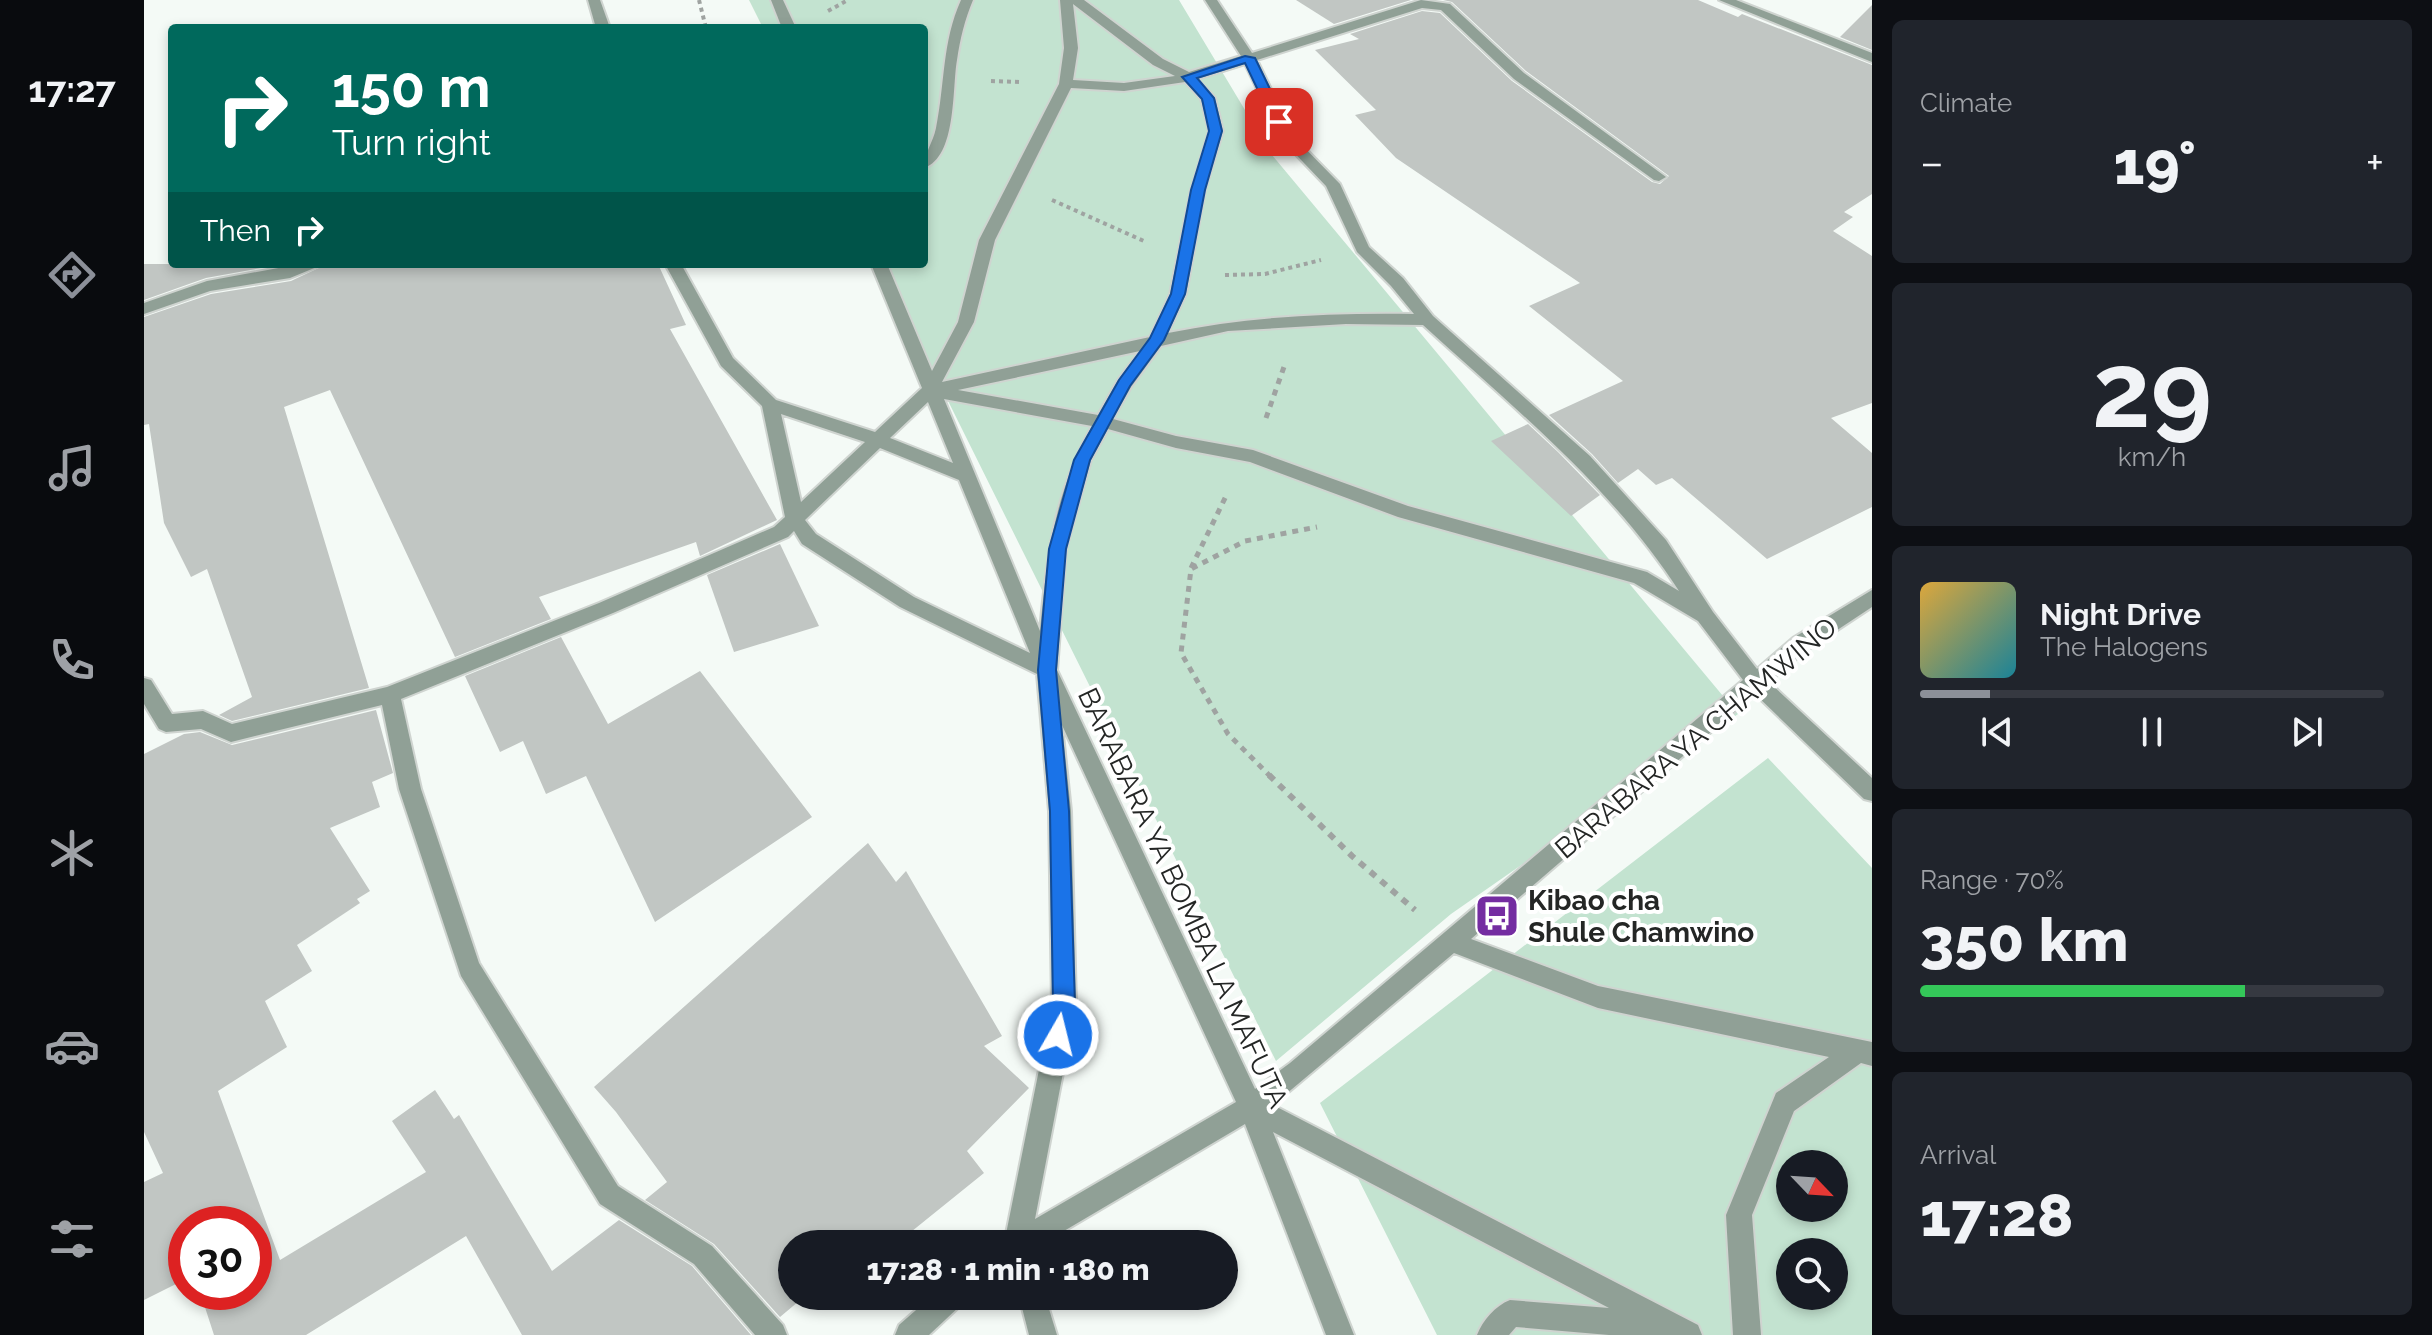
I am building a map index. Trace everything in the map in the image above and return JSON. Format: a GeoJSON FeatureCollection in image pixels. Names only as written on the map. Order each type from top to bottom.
{"type":"FeatureCollection","features":[{"type":"Feature","properties":{"kind":"street"},"geometry":{"type":"LineString","coordinates":[[594,0],[602,24]]}},
{"type":"Feature","properties":{"kind":"street"},"geometry":{"type":"LineString","coordinates":[[777,0],[787,24]]}},
{"type":"Feature","properties":{"kind":"street"},"geometry":{"type":"LineString","coordinates":[[928,161],[946,122],[947,80],[959,16],[967,0]]}},
{"type":"Feature","properties":{"kind":"street"},"geometry":{"type":"LineString","coordinates":[[144,686],[166,723],[203,720],[231,733],[390,695],[606,608],[781,532],[929,391],[966,322],[987,240],[1066,84],[1071,48],[1066,0]]}},
{"type":"Feature","properties":{"kind":"street"},"geometry":{"type":"LineString","coordinates":[[1020,1230],[1064,1005],[1060,811],[1047,670],[1057,549],[1082,460],[1124,384],[1157,340],[1178,294],[1198,190],[1216,131],[1208,98],[1188,77],[1158,62],[1076,0]]}},
{"type":"Feature","properties":{"kind":"street"},"geometry":{"type":"LineString","coordinates":[[1211,0],[1249,58],[1288,139],[1333,184],[1362,249],[1397,282],[1427,320],[1584,461],[1659,545],[1706,617],[1756,682],[1872,792]]}},
{"type":"Feature","properties":{"kind":"street"},"geometry":{"type":"LineString","coordinates":[[1725,0],[1872,58]]}},
{"type":"Feature","properties":{"kind":"street"},"geometry":{"type":"LineString","coordinates":[[1066,84],[1124,87],[1188,77],[1421,4],[1445,7],[1519,76],[1659,177]]}},
{"type":"Feature","properties":{"kind":"street"},"geometry":{"type":"LineString","coordinates":[[144,309],[207,286],[304,268]]}},
{"type":"Feature","properties":{"kind":"street"},"geometry":{"type":"LineString","coordinates":[[675,268],[727,362],[770,404],[878,440],[964,475]]}},
{"type":"Feature","properties":{"kind":"street","name":"BARABARA YA BOMBA LA MAFUTA"},"geometry":{"type":"LineString","coordinates":[[881,268],[1047,670],[1251,1107],[1340,1335]]}},
{"type":"Feature","properties":{"kind":"street"},"geometry":{"type":"LineString","coordinates":[[929,391],[1228,326],[1346,319],[1427,320]]}},
{"type":"Feature","properties":{"kind":"street"},"geometry":{"type":"LineString","coordinates":[[929,391],[1103,422],[1176,442],[1253,456],[1404,512],[1640,577],[1706,617]]}},
{"type":"Feature","properties":{"kind":"street"},"geometry":{"type":"LineString","coordinates":[[770,404],[795,519],[809,539],[907,602],[1047,670]]}},
{"type":"Feature","properties":{"kind":"street","name":"BARABARA YA CHAMWINO"},"geometry":{"type":"LineString","coordinates":[[1041,1230],[1251,1107],[1299,1071],[1800,644],[1872,597]]}},
{"type":"Feature","properties":{"kind":"street"},"geometry":{"type":"LineString","coordinates":[[390,695],[410,789],[469,968],[609,1195],[703,1255],[773,1335]]}},
{"type":"Feature","properties":{"kind":"street"},"geometry":{"type":"LineString","coordinates":[[1452,942],[1598,997],[1864,1054]]}},
{"type":"Feature","properties":{"kind":"street"},"geometry":{"type":"LineString","coordinates":[[1747,1335],[1739,1215],[1785,1102],[1864,1054]]}},
{"type":"Feature","properties":{"kind":"street"},"geometry":{"type":"LineString","coordinates":[[1251,1107],[1680,1331]]}},
{"type":"Feature","properties":{"kind":"street"},"geometry":{"type":"LineString","coordinates":[[909,1335],[937,1310]]}},
{"type":"Feature","properties":{"kind":"street"},"geometry":{"type":"LineString","coordinates":[[1036,1310],[1043,1335]]}},
{"type":"Feature","properties":{"kind":"street"},"geometry":{"type":"LineString","coordinates":[[1491,1335],[1510,1313],[1680,1331]]}},
{"type":"Feature","properties":{"kind":"path"},"geometry":{"type":"LineString","coordinates":[[699,0],[705,24]]}},
{"type":"Feature","properties":{"kind":"path"},"geometry":{"type":"LineString","coordinates":[[947,80],[1066,84]]}},
{"type":"Feature","properties":{"kind":"path"},"geometry":{"type":"LineString","coordinates":[[1404,512],[1245,541],[1191,569],[1181,653],[1228,734],[1352,856],[1452,942]]}},
{"type":"Feature","properties":{"kind":"green space"},"geometry":{"type":"Polygon","coordinates":[[[749,0],[1179,0],[1272,155],[1738,714],[1451,914],[1276,1061],[882,268],[928,268],[928,24],[761,24],[749,0]]]}},
{"type":"Feature","properties":{"kind":"green space"},"geometry":{"type":"Polygon","coordinates":[[[1768,758],[1872,868],[1872,1335],[1437,1335],[1320,1103],[1768,758]]]}},
{"type":"Feature","properties":{"kind":"building"},"geometry":{"type":"Polygon","coordinates":[[[1296,0],[1411,0],[1334,24],[1296,0]]]}},
{"type":"Feature","properties":{"kind":"building"},"geometry":{"type":"Polygon","coordinates":[[[1443,0],[1698,0],[1872,65],[1872,194],[1844,212],[1853,217],[1833,231],[1872,256],[1872,403],[1831,418],[1872,453],[1872,507],[1767,559],[1672,478],[1656,485],[1638,469],[1618,483],[1592,454],[1549,415],[1623,381],[1529,306],[1580,283],[1396,158],[1355,115],[1376,110],[1315,50],[1359,39],[1350,34],[1422,11],[1440,13],[1512,81],[1652,182],[1660,184],[1669,176],[1526,71],[1452,2],[1443,0]]]}},
{"type":"Feature","properties":{"kind":"building"},"geometry":{"type":"Polygon","coordinates":[[[1872,5],[1872,50],[1840,37],[1872,5]]]}},
{"type":"Feature","properties":{"kind":"building"},"geometry":{"type":"Polygon","coordinates":[[[144,264],[168,264],[168,268],[261,268],[206,278],[144,300],[144,264]]]}},
{"type":"Feature","properties":{"kind":"building"},"geometry":{"type":"Polygon","coordinates":[[[319,268],[660,268],[686,325],[670,329],[777,520],[700,556],[696,542],[539,597],[551,619],[455,657],[330,390],[284,407],[369,688],[232,721],[219,715],[252,697],[207,569],[191,577],[164,523],[149,424],[144,425],[144,317],[211,294],[291,281],[319,268]]]}},
{"type":"Feature","properties":{"kind":"building"},"geometry":{"type":"Polygon","coordinates":[[[1528,424],[1600,495],[1571,516],[1491,441],[1528,424]]]}},
{"type":"Feature","properties":{"kind":"building"},"geometry":{"type":"Polygon","coordinates":[[[780,544],[819,626],[734,652],[707,575],[780,544]]]}},
{"type":"Feature","properties":{"kind":"building"},"geometry":{"type":"Polygon","coordinates":[[[561,637],[608,724],[700,671],[812,817],[655,922],[586,776],[546,794],[523,741],[500,752],[465,676],[561,637]]]}},
{"type":"Feature","properties":{"kind":"building"},"geometry":{"type":"Polygon","coordinates":[[[376,710],[393,773],[372,782],[380,807],[330,828],[370,891],[357,899],[360,903],[297,945],[312,971],[265,1001],[287,1047],[218,1091],[260,1206],[168,1206],[168,1288],[144,1300],[144,1182],[163,1173],[144,1132],[144,754],[184,734],[200,732],[232,745],[376,710]]]}},
{"type":"Feature","properties":{"kind":"building"},"geometry":{"type":"Polygon","coordinates":[[[868,843],[896,882],[906,871],[1002,1036],[984,1046],[1029,1088],[967,1151],[984,1173],[913,1230],[778,1230],[778,1310],[788,1310],[780,1317],[714,1244],[645,1200],[667,1182],[594,1087],[868,843]]]}},
{"type":"Feature","properties":{"kind":"building"},"geometry":{"type":"Polygon","coordinates":[[[435,1090],[454,1119],[459,1115],[552,1271],[619,1220],[692,1266],[751,1335],[522,1335],[466,1236],[306,1335],[214,1335],[206,1310],[272,1310],[272,1238],[280,1260],[426,1172],[392,1121],[435,1090]]]}},
{"type":"Feature","properties":{"kind":"place","name":"Kibao cha Shule Chamwino"},"geometry":{"type":"Point","coordinates":[1497,916]}},
{"type":"Feature","properties":{"kind":"route"},"geometry":{"type":"LineString","coordinates":[[1058,1035],[1064,1005],[1060,811],[1047,670],[1057,549],[1082,460],[1124,384],[1157,340],[1178,294],[1198,190],[1216,131],[1208,98],[1188,77],[1249,58],[1279,122]]}}]}
